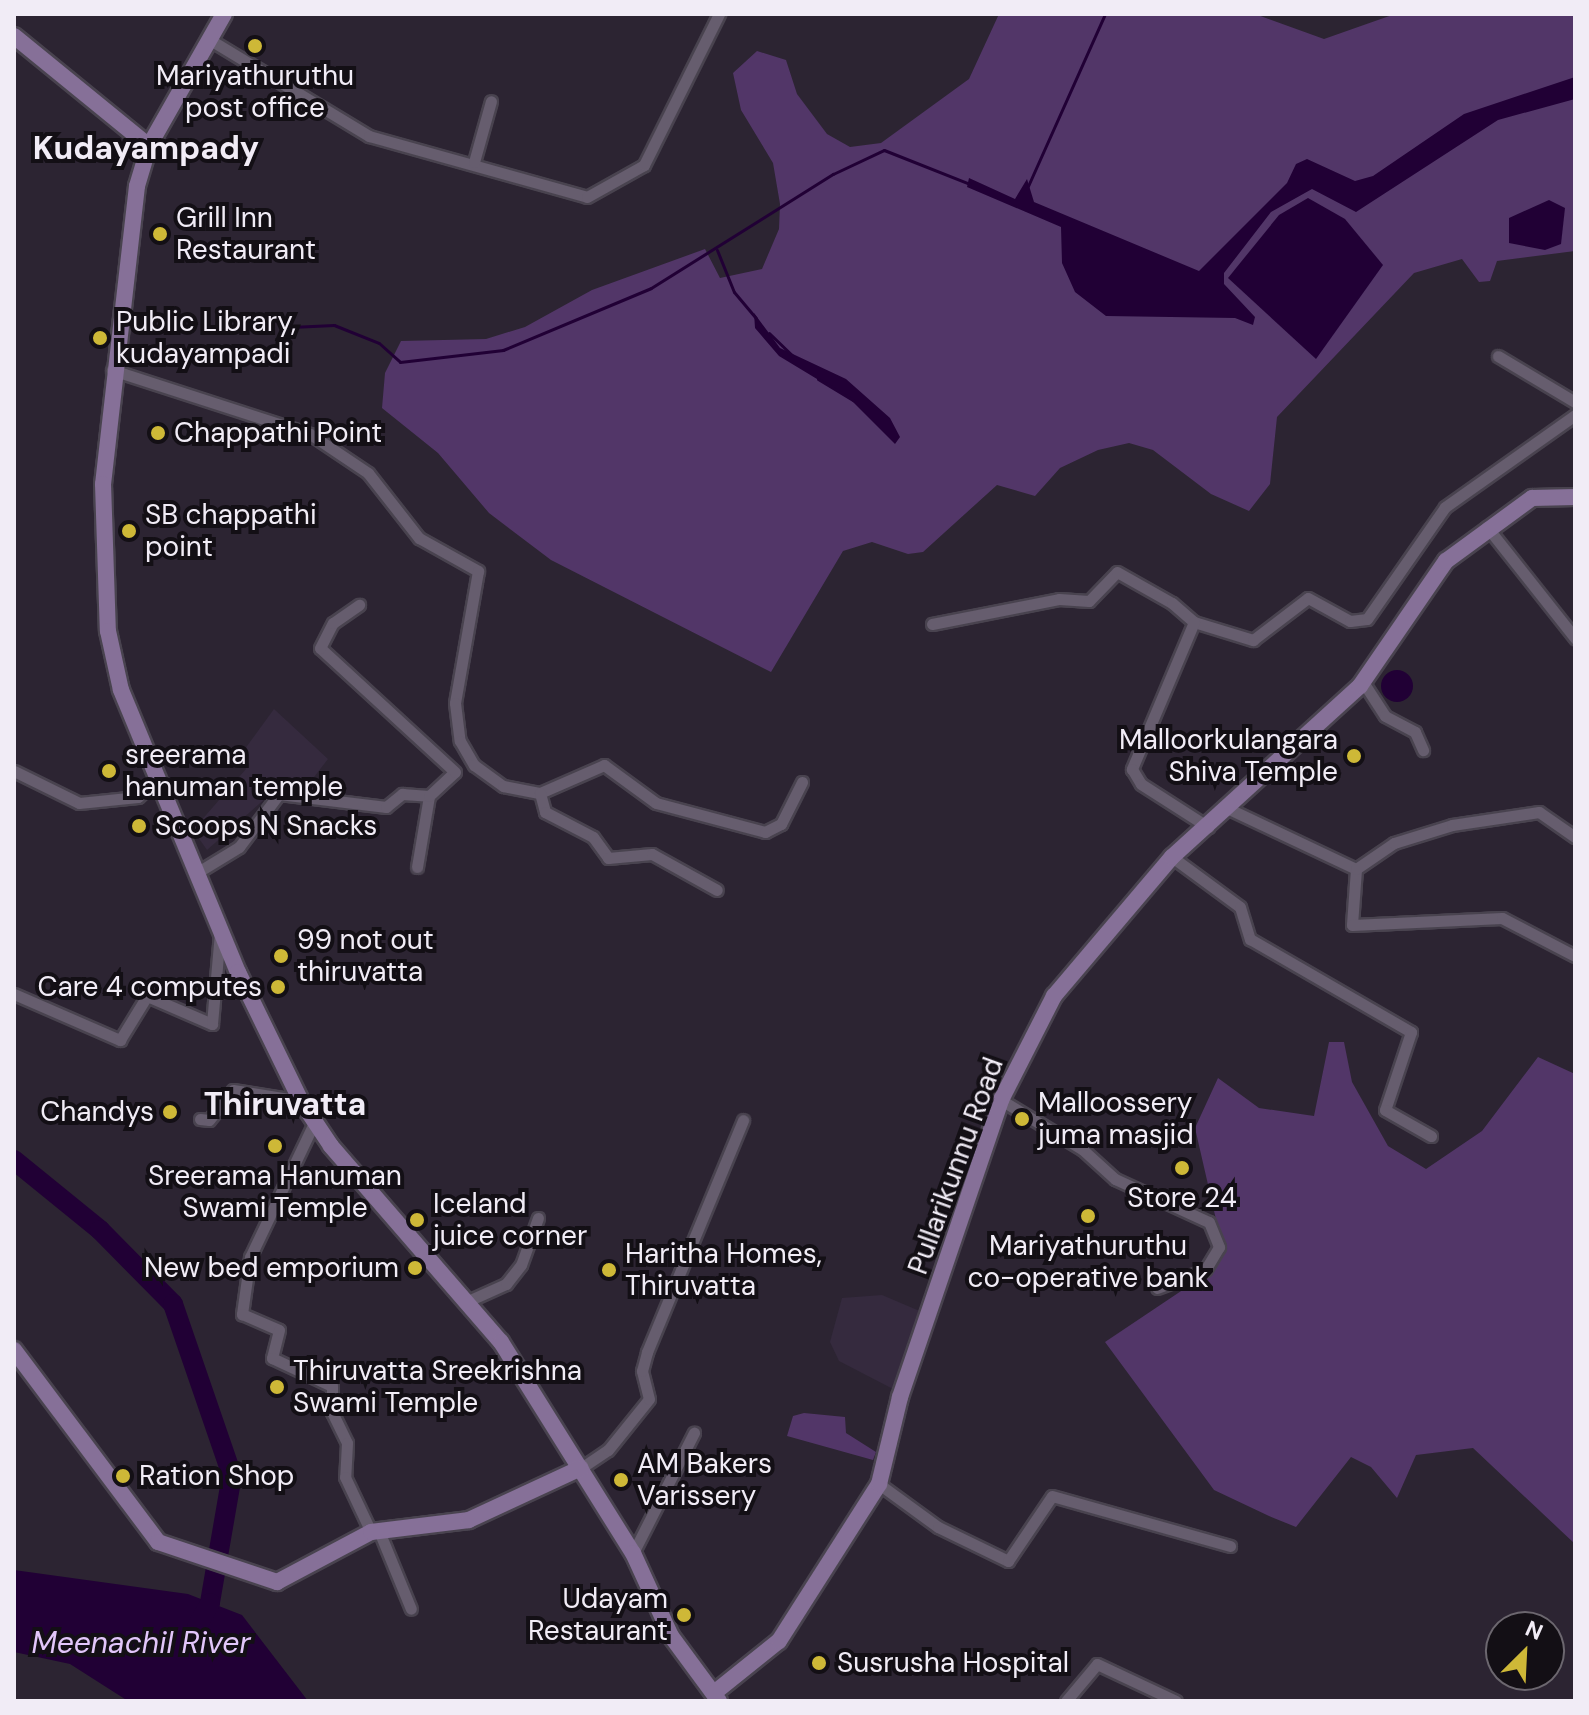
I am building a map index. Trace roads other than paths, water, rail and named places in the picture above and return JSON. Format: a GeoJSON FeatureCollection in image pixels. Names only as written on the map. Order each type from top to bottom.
{"type":"FeatureCollection","features":[{"type":"Feature","properties":{"kind":"main road"},"geometry":{"type":"LineString","coordinates":[[224,14],[212,41],[149,146],[112,370],[103,484],[108,631],[121,690],[155,781],[301,1101],[314,1123],[468,1301],[581,1468],[633,1553],[671,1636],[716,1697]]}},
{"type":"Feature","properties":{"kind":"main road"},"geometry":{"type":"LineString","coordinates":[[14,36],[149,146]]}},
{"type":"Feature","properties":{"kind":"main road","name":"Pullarikunnu Road"},"geometry":{"type":"LineString","coordinates":[[716,1697],[779,1641],[879,1484],[900,1397],[1001,1100],[1054,996],[1172,857],[1363,682],[1446,561],[1487,527],[1532,498],[1575,497]]}},
{"type":"Feature","properties":{"kind":"main road"},"geometry":{"type":"LineString","coordinates":[[14,1350],[158,1542],[277,1582],[375,1531],[469,1520],[581,1468]]}},
{"type":"Feature","properties":{"kind":"street"},"geometry":{"type":"LineString","coordinates":[[212,41],[369,136],[474,162],[587,197],[644,165],[719,14]]}},
{"type":"Feature","properties":{"kind":"street"},"geometry":{"type":"LineString","coordinates":[[474,162],[491,101]]}},
{"type":"Feature","properties":{"kind":"street"},"geometry":{"type":"LineString","coordinates":[[1498,356],[1575,402]]}},
{"type":"Feature","properties":{"kind":"street"},"geometry":{"type":"LineString","coordinates":[[112,370],[310,434],[368,473],[419,538],[478,571],[455,703],[460,741],[474,765],[521,795],[540,793],[604,765],[656,803],[765,832],[781,824],[802,782]]}},
{"type":"Feature","properties":{"kind":"street"},"geometry":{"type":"LineString","coordinates":[[932,624],[1059,599],[1089,601],[1117,572],[1194,622],[1253,640],[1308,598],[1350,621],[1367,619],[1445,507],[1575,415]]}},
{"type":"Feature","properties":{"kind":"street"},"geometry":{"type":"LineString","coordinates":[[1487,527],[1575,638]]}},
{"type":"Feature","properties":{"kind":"street"},"geometry":{"type":"LineString","coordinates":[[359,605],[333,623],[320,648],[455,772]]}},
{"type":"Feature","properties":{"kind":"street"},"geometry":{"type":"LineString","coordinates":[[1194,622],[1132,769],[1141,784],[1208,827]]}},
{"type":"Feature","properties":{"kind":"street"},"geometry":{"type":"LineString","coordinates":[[1363,682],[1385,716],[1415,732],[1423,750]]}},
{"type":"Feature","properties":{"kind":"street"},"geometry":{"type":"LineString","coordinates":[[417,867],[429,796],[455,772],[474,765]]}},
{"type":"Feature","properties":{"kind":"street"},"geometry":{"type":"LineString","coordinates":[[14,771],[79,803],[138,797],[155,781]]}},
{"type":"Feature","properties":{"kind":"street"},"geometry":{"type":"LineString","coordinates":[[540,793],[545,812],[593,837],[608,858],[652,854],[717,890]]}},
{"type":"Feature","properties":{"kind":"street"},"geometry":{"type":"LineString","coordinates":[[198,872],[239,847],[279,794],[386,807],[402,794],[429,796]]}},
{"type":"Feature","properties":{"kind":"street"},"geometry":{"type":"LineString","coordinates":[[1227,808],[1356,869]]}},
{"type":"Feature","properties":{"kind":"street"},"geometry":{"type":"LineString","coordinates":[[1356,869],[1394,843],[1438,829],[1539,812],[1575,837]]}},
{"type":"Feature","properties":{"kind":"street"},"geometry":{"type":"LineString","coordinates":[[1172,857],[1240,907],[1250,939],[1411,1032],[1385,1110],[1431,1136]]}},
{"type":"Feature","properties":{"kind":"street"},"geometry":{"type":"LineString","coordinates":[[1356,869],[1352,925],[1502,918],[1575,956]]}},
{"type":"Feature","properties":{"kind":"street"},"geometry":{"type":"LineString","coordinates":[[14,994],[120,1040],[147,996],[212,1024],[221,931]]}},
{"type":"Feature","properties":{"kind":"street"},"geometry":{"type":"LineString","coordinates":[[200,1119],[209,1120],[233,1090],[301,1101]]}},
{"type":"Feature","properties":{"kind":"street"},"geometry":{"type":"LineString","coordinates":[[1001,1100],[1082,1149],[1115,1179],[1209,1222],[1219,1247],[1205,1270],[1157,1288]]}},
{"type":"Feature","properties":{"kind":"street"},"geometry":{"type":"LineString","coordinates":[[581,1468],[608,1450],[649,1399],[642,1371],[647,1352],[743,1120]]}},
{"type":"Feature","properties":{"kind":"street"},"geometry":{"type":"LineString","coordinates":[[314,1123],[250,1257],[242,1314],[279,1330],[272,1358],[332,1386],[332,1412],[347,1443],[345,1477],[375,1531],[411,1609]]}},
{"type":"Feature","properties":{"kind":"street"},"geometry":{"type":"LineString","coordinates":[[468,1301],[506,1284],[521,1265],[538,1218]]}},
{"type":"Feature","properties":{"kind":"street"},"geometry":{"type":"LineString","coordinates":[[633,1553],[694,1433]]}},
{"type":"Feature","properties":{"kind":"street"},"geometry":{"type":"LineString","coordinates":[[879,1484],[922,1517],[1008,1561],[1052,1496],[1230,1546]]}},
{"type":"Feature","properties":{"kind":"street"},"geometry":{"type":"LineString","coordinates":[[1066,1701],[1097,1664],[1176,1701]]}},
{"type":"Feature","properties":{"kind":"water"},"geometry":{"type":"Polygon","coordinates":[[[1575,77],[1575,99],[1498,120],[1356,212],[1312,189],[1271,212],[1224,273],[1224,284],[1255,317],[1253,325],[1235,318],[1106,316],[1075,292],[1062,263],[1061,227],[967,187],[969,178],[1015,199],[1027,179],[1034,202],[1199,271],[1287,183],[1296,164],[1307,159],[1355,181],[1373,176],[1464,114],[1575,77]]]}},
{"type":"Feature","properties":{"kind":"water"},"geometry":{"type":"Polygon","coordinates":[[[1308,198],[1345,219],[1383,265],[1316,359],[1228,278],[1279,215],[1308,198]]]}},
{"type":"Feature","properties":{"kind":"water"},"geometry":{"type":"Polygon","coordinates":[[[1549,200],[1565,208],[1561,244],[1545,250],[1509,243],[1509,218],[1549,200]]]}},
{"type":"Feature","properties":{"kind":"water"},"geometry":{"type":"Polygon","coordinates":[[[754,313],[780,348],[846,379],[890,418],[900,437],[895,444],[850,399],[779,356],[755,328],[754,313]]]}},
{"type":"Feature","properties":{"kind":"water"},"geometry":{"type":"Polygon","coordinates":[[[1397,670],[1409,674],[1413,686],[1409,698],[1397,702],[1385,698],[1381,686],[1385,674],[1397,670]]]}},
{"type":"Feature","properties":{"kind":"water","name":"Meenachil River"},"geometry":{"type":"Polygon","coordinates":[[[14,1570],[188,1594],[242,1615],[308,1701],[128,1701],[70,1664],[14,1652],[14,1570]]]}},
{"type":"Feature","properties":{"kind":"waterway"},"geometry":{"type":"LineString","coordinates":[[1028,186],[1105,14]]}},
{"type":"Feature","properties":{"kind":"waterway"},"geometry":{"type":"LineString","coordinates":[[291,327],[334,325],[379,343],[400,362],[503,350],[651,288],[833,174],[884,150],[970,184]]}},
{"type":"Feature","properties":{"kind":"waterway"},"geometry":{"type":"LineString","coordinates":[[717,250],[734,292],[756,318]]}},
{"type":"Feature","properties":{"kind":"waterway"},"geometry":{"type":"LineString","coordinates":[[769,333],[795,358]]}},
{"type":"Feature","properties":{"kind":"waterway"},"geometry":{"type":"LineString","coordinates":[[818,379],[853,400]]}},
{"type":"Feature","properties":{"kind":"waterway"},"geometry":{"type":"LineString","coordinates":[[14,1160],[100,1230],[173,1304],[232,1475],[210,1603],[197,1626]]}},
{"type":"Feature","properties":{"kind":"place","name":"Mariyathuruthu post office"},"geometry":{"type":"Point","coordinates":[255,46]}},
{"type":"Feature","properties":{"kind":"place","name":"Grill Inn Restaurant"},"geometry":{"type":"Point","coordinates":[160,234]}},
{"type":"Feature","properties":{"kind":"place","name":"Public Library, kudayampadi"},"geometry":{"type":"Point","coordinates":[100,338]}},
{"type":"Feature","properties":{"kind":"place","name":"Chappathi Point"},"geometry":{"type":"Point","coordinates":[158,433]}},
{"type":"Feature","properties":{"kind":"place","name":"SB chappathi point"},"geometry":{"type":"Point","coordinates":[129,531]}},
{"type":"Feature","properties":{"kind":"place","name":"Malloorkulangara Shiva Temple"},"geometry":{"type":"Point","coordinates":[1354,756]}},
{"type":"Feature","properties":{"kind":"place","name":"sreerama hanuman temple"},"geometry":{"type":"Point","coordinates":[109,771]}},
{"type":"Feature","properties":{"kind":"place","name":"Scoops N Snacks"},"geometry":{"type":"Point","coordinates":[139,826]}},
{"type":"Feature","properties":{"kind":"place","name":"99 not out thiruvatta"},"geometry":{"type":"Point","coordinates":[281,956]}},
{"type":"Feature","properties":{"kind":"place","name":"Care 4 computes"},"geometry":{"type":"Point","coordinates":[278,987]}},
{"type":"Feature","properties":{"kind":"place","name":"Chandys"},"geometry":{"type":"Point","coordinates":[170,1112]}},
{"type":"Feature","properties":{"kind":"place","name":"Malloossery juma masjid"},"geometry":{"type":"Point","coordinates":[1022,1119]}},
{"type":"Feature","properties":{"kind":"place","name":"Sreerama Hanuman Swami Temple"},"geometry":{"type":"Point","coordinates":[275,1146]}},
{"type":"Feature","properties":{"kind":"place","name":"Store 24"},"geometry":{"type":"Point","coordinates":[1182,1168]}},
{"type":"Feature","properties":{"kind":"place","name":"Mariyathuruthu co-operative bank"},"geometry":{"type":"Point","coordinates":[1088,1216]}},
{"type":"Feature","properties":{"kind":"place","name":"Iceland juice corner"},"geometry":{"type":"Point","coordinates":[417,1220]}},
{"type":"Feature","properties":{"kind":"place","name":"New bed emporium"},"geometry":{"type":"Point","coordinates":[415,1268]}},
{"type":"Feature","properties":{"kind":"place","name":"Haritha Homes, Thiruvatta"},"geometry":{"type":"Point","coordinates":[609,1270]}},
{"type":"Feature","properties":{"kind":"place","name":"Thiruvatta Sreekrishna Swami Temple"},"geometry":{"type":"Point","coordinates":[277,1387]}},
{"type":"Feature","properties":{"kind":"place","name":"Ration Shop"},"geometry":{"type":"Point","coordinates":[123,1476]}},
{"type":"Feature","properties":{"kind":"place","name":"AM Bakers Varissery"},"geometry":{"type":"Point","coordinates":[621,1480]}},
{"type":"Feature","properties":{"kind":"place","name":"Udayam Restaurant"},"geometry":{"type":"Point","coordinates":[684,1615]}},
{"type":"Feature","properties":{"kind":"place","name":"Susrusha Hospital"},"geometry":{"type":"Point","coordinates":[819,1663]}},
{"type":"Feature","properties":{"kind":"district","name":"Kudayampady"},"geometry":{"type":"Point","coordinates":[146,148]}},
{"type":"Feature","properties":{"kind":"district","name":"Thiruvatta"},"geometry":{"type":"Point","coordinates":[285,1104]}}]}
